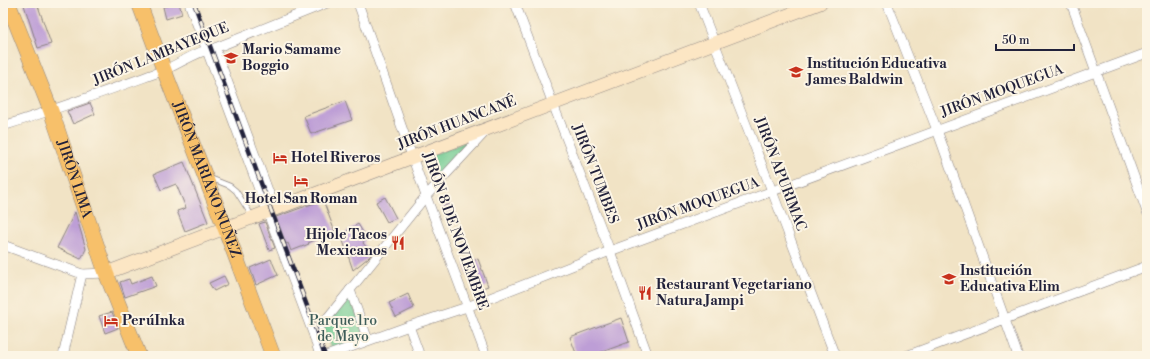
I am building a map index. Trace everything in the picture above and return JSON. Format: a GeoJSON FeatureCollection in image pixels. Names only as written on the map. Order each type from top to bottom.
{"type":"FeatureCollection","features":[{"type":"Feature","properties":{"kind":"main road","name":"JIRÓN MARIANO NUÑEZ"},"geometry":{"type":"LineString","coordinates":[[140,3],[273,356]]}},
{"type":"Feature","properties":{"kind":"main road","name":"JIRÓN LIMA"},"geometry":{"type":"LineString","coordinates":[[7,10],[51,111],[106,273],[139,356]]}},
{"type":"Feature","properties":{"kind":"street"},"geometry":{"type":"LineString","coordinates":[[189,3],[210,48],[271,210],[320,356]]}},
{"type":"Feature","properties":{"kind":"street","name":"JIRÓN LAMBAYEQUE"},"geometry":{"type":"LineString","coordinates":[[3,126],[51,111],[164,70],[210,48],[327,3]]}},
{"type":"Feature","properties":{"kind":"street","name":"JIRÓN 8 DE NOVIEMBRE"},"geometry":{"type":"LineString","coordinates":[[358,3],[426,196],[486,356]]}},
{"type":"Feature","properties":{"kind":"street","name":"JIRÓN TUMBES"},"geometry":{"type":"LineString","coordinates":[[515,3],[648,356]]}},
{"type":"Feature","properties":{"kind":"street","name":"JIRÓN APURIMAC"},"geometry":{"type":"LineString","coordinates":[[699,3],[835,356]]}},
{"type":"Feature","properties":{"kind":"street","name":"JIRÓN HUANCANÉ"},"geometry":{"type":"LineString","coordinates":[[106,273],[820,3]]}},
{"type":"Feature","properties":{"kind":"street"},"geometry":{"type":"LineString","coordinates":[[887,3],[937,130],[1018,356]]}},
{"type":"Feature","properties":{"kind":"street"},"geometry":{"type":"LineString","coordinates":[[1071,3],[1147,212]]}},
{"type":"Feature","properties":{"kind":"street","name":"JIRÓN MOQUEGUA"},"geometry":{"type":"LineString","coordinates":[[326,356],[368,340],[467,307],[772,191],[1147,53]]}},
{"type":"Feature","properties":{"kind":"street"},"geometry":{"type":"LineString","coordinates":[[314,336],[316,330],[426,196],[489,128]]}},
{"type":"Feature","properties":{"kind":"street"},"geometry":{"type":"LineString","coordinates":[[3,245],[82,274],[106,273]]}},
{"type":"Feature","properties":{"kind":"street"},"geometry":{"type":"LineString","coordinates":[[906,356],[1147,266]]}},
{"type":"Feature","properties":{"kind":"street"},"geometry":{"type":"LineString","coordinates":[[63,356],[82,274]]}},
{"type":"Feature","properties":{"kind":"street"},"geometry":{"type":"LineString","coordinates":[[350,290],[368,340]]}},
{"type":"Feature","properties":{"kind":"street"},"geometry":{"type":"LineString","coordinates":[[409,326],[420,356]]}},
{"type":"Feature","properties":{"kind":"lane"},"geometry":{"type":"LineString","coordinates":[[205,176],[230,186],[236,191],[253,217]]}},
{"type":"Feature","properties":{"kind":"green space"},"geometry":{"type":"Polygon","coordinates":[[[468,141],[435,180],[421,159],[468,141]]]}},
{"type":"Feature","properties":{"kind":"green space","name":"Parque 1ro de Mayo"},"geometry":{"type":"Polygon","coordinates":[[[349,294],[366,339],[332,351],[323,327],[349,294]]]}},
{"type":"Feature","properties":{"kind":"building"},"geometry":{"type":"Polygon","coordinates":[[[29,3],[37,3],[51,44],[38,48],[24,5],[29,3]]]}},
{"type":"Feature","properties":{"kind":"building"},"geometry":{"type":"Polygon","coordinates":[[[179,3],[182,14],[166,19],[163,7],[179,3]]]}},
{"type":"Feature","properties":{"kind":"building"},"geometry":{"type":"Polygon","coordinates":[[[345,101],[352,120],[311,134],[304,116],[345,101]]]}},
{"type":"Feature","properties":{"kind":"building"},"geometry":{"type":"Polygon","coordinates":[[[90,103],[95,114],[73,124],[67,111],[90,103]]]}},
{"type":"Feature","properties":{"kind":"building"},"geometry":{"type":"Polygon","coordinates":[[[184,162],[208,222],[185,231],[177,211],[186,208],[176,184],[161,190],[154,174],[184,162]]]}},
{"type":"Feature","properties":{"kind":"building"},"geometry":{"type":"Polygon","coordinates":[[[385,197],[396,218],[387,222],[376,202],[385,197]]]}},
{"type":"Feature","properties":{"kind":"building"},"geometry":{"type":"Polygon","coordinates":[[[323,200],[335,232],[291,251],[288,243],[286,244],[276,217],[323,200]]]}},
{"type":"Feature","properties":{"kind":"building"},"geometry":{"type":"Polygon","coordinates":[[[450,204],[456,217],[447,220],[442,207],[450,204]]]}},
{"type":"Feature","properties":{"kind":"building"},"geometry":{"type":"Polygon","coordinates":[[[75,212],[86,249],[81,259],[57,248],[75,212]]]}},
{"type":"Feature","properties":{"kind":"building"},"geometry":{"type":"Polygon","coordinates":[[[265,222],[275,248],[269,250],[259,224],[265,222]]]}},
{"type":"Feature","properties":{"kind":"building"},"geometry":{"type":"Polygon","coordinates":[[[358,224],[366,237],[363,243],[372,254],[353,270],[341,235],[358,224]]]}},
{"type":"Feature","properties":{"kind":"building"},"geometry":{"type":"Polygon","coordinates":[[[271,259],[278,275],[256,285],[250,268],[271,259]]]}},
{"type":"Feature","properties":{"kind":"building"},"geometry":{"type":"Polygon","coordinates":[[[478,259],[488,286],[474,291],[464,264],[478,259]]]}},
{"type":"Feature","properties":{"kind":"building"},"geometry":{"type":"Polygon","coordinates":[[[152,276],[156,286],[125,297],[120,282],[129,279],[131,284],[152,276]]]}},
{"type":"Feature","properties":{"kind":"building"},"geometry":{"type":"Polygon","coordinates":[[[224,276],[228,284],[214,291],[209,283],[224,276]]]}},
{"type":"Feature","properties":{"kind":"building"},"geometry":{"type":"Polygon","coordinates":[[[408,294],[414,308],[396,317],[389,303],[408,294]]]}},
{"type":"Feature","properties":{"kind":"building","name":"PerúInka"},"geometry":{"type":"Polygon","coordinates":[[[112,312],[118,328],[105,333],[99,316],[112,312]]]}},
{"type":"Feature","properties":{"kind":"building"},"geometry":{"type":"Polygon","coordinates":[[[621,318],[629,342],[591,356],[577,356],[570,337],[621,318]]]}},
{"type":"Feature","properties":{"kind":"railway"},"geometry":{"type":"LineString","coordinates":[[194,3],[325,356]]}},
{"type":"Feature","properties":{"kind":"place","name":"Mario Samame Boggio"},"geometry":{"type":"Point","coordinates":[231,58]}},
{"type":"Feature","properties":{"kind":"place","name":"Institución Educativa James Baldwin"},"geometry":{"type":"Point","coordinates":[796,72]}},
{"type":"Feature","properties":{"kind":"place","name":"Hotel Riveros"},"geometry":{"type":"Point","coordinates":[280,158]}},
{"type":"Feature","properties":{"kind":"place","name":"Hotel San Roman"},"geometry":{"type":"Point","coordinates":[301,181]}},
{"type":"Feature","properties":{"kind":"place","name":"Hijole Tacos Mexicanos"},"geometry":{"type":"Point","coordinates":[398,243]}},
{"type":"Feature","properties":{"kind":"place","name":"Institución Educativa Elim"},"geometry":{"type":"Point","coordinates":[949,279]}},
{"type":"Feature","properties":{"kind":"place","name":"Restaurant Vegetariano Natura Jampi"},"geometry":{"type":"Point","coordinates":[645,293]}},
{"type":"Feature","properties":{"kind":"place","name":"PerúInka"},"geometry":{"type":"Point","coordinates":[111,321]}}]}
